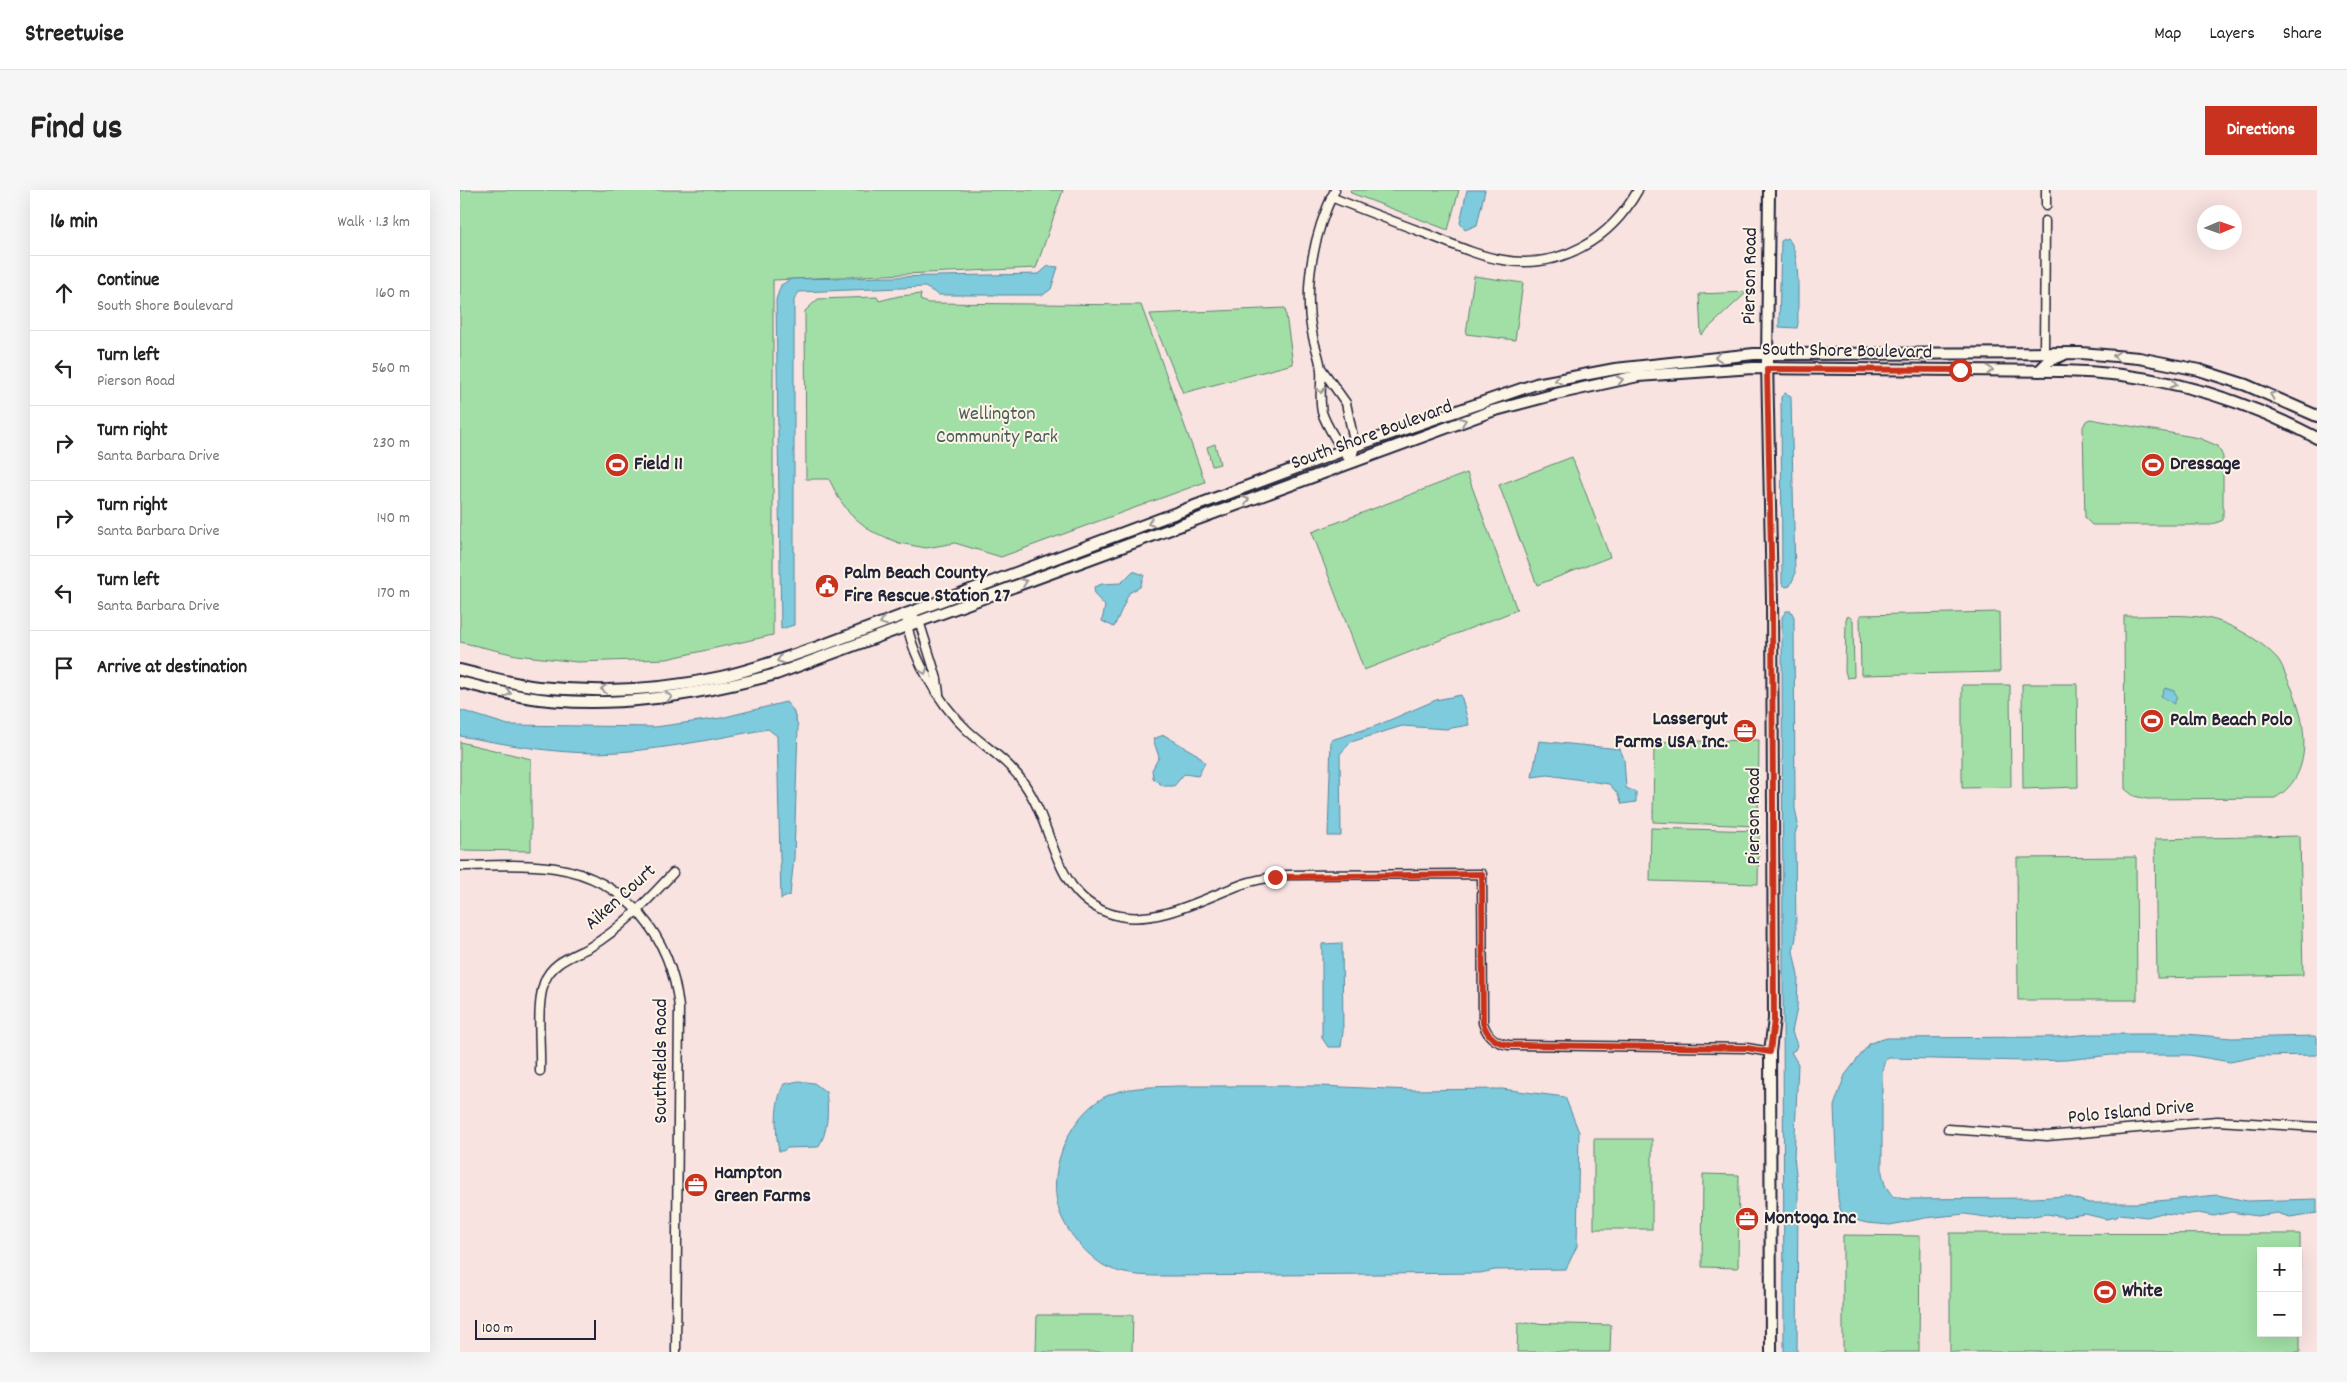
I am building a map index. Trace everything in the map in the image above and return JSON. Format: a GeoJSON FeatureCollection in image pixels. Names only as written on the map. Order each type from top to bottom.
{"type":"FeatureCollection","features":[{"type":"Feature","properties":{"kind":"street"},"geometry":{"type":"LineString","coordinates":[[1351,461],[1342,451],[1322,412],[1321,368],[1311,332],[1309,291],[1316,243],[1333,194],[1482,255],[1522,262],[1556,257],[1584,247],[1603,234],[1620,218],[1638,190]]}},
{"type":"Feature","properties":{"kind":"street","name":"Pierson Road"},"geometry":{"type":"LineString","coordinates":[[1769,190],[1767,369],[1772,599],[1774,1020],[1770,1052],[1770,1352]]}},
{"type":"Feature","properties":{"kind":"street"},"geometry":{"type":"LineString","coordinates":[[2046,190],[2046,206]]}},
{"type":"Feature","properties":{"kind":"street"},"geometry":{"type":"LineString","coordinates":[[2019,370],[2040,360],[2044,353],[2045,221]]}},
{"type":"Feature","properties":{"kind":"street"},"geometry":{"type":"LineString","coordinates":[[2039,370],[2049,361],[2070,353]]}},
{"type":"Feature","properties":{"kind":"street","name":"South Shore Boulevard"},"geometry":{"type":"LineString","coordinates":[[460,670],[538,686],[609,690],[686,683],[720,677],[771,664],[1355,446],[1536,384],[1614,369],[1728,356],[1767,354],[2070,353],[2139,358],[2199,370],[2246,385],[2317,416]]}},
{"type":"Feature","properties":{"kind":"street"},"geometry":{"type":"LineString","coordinates":[[1321,368],[1346,403],[1355,446],[1351,461]]}},
{"type":"Feature","properties":{"kind":"street","name":"South Shore Boulevard"},"geometry":{"type":"LineString","coordinates":[[460,682],[521,696],[569,700],[625,701],[675,696],[723,688],[776,674],[1351,461],[1492,411],[1556,394],[1638,376],[1767,369],[2039,370],[2107,373],[2190,388],[2259,411],[2317,438]]}},
{"type":"Feature","properties":{"kind":"street"},"geometry":{"type":"LineString","coordinates":[[906,613],[918,621],[938,679],[939,694]]}},
{"type":"Feature","properties":{"kind":"street"},"geometry":{"type":"LineString","coordinates":[[906,613],[907,625],[929,682],[960,722],[1010,765],[1025,784],[1039,810],[1064,875],[1081,896],[1107,912],[1132,918],[1150,917],[1256,880],[1287,875],[1482,874],[1483,1023],[1488,1034],[1498,1042],[1509,1045],[1747,1048],[1770,1052]]}},
{"type":"Feature","properties":{"kind":"street","name":"Southfields Road"},"geometry":{"type":"LineString","coordinates":[[460,866],[540,866],[574,872],[608,888],[637,910],[657,936],[669,958],[677,988],[679,1007],[676,1352]]}},
{"type":"Feature","properties":{"kind":"street","name":"Aiken Court"},"geometry":{"type":"LineString","coordinates":[[540,1071],[541,997],[544,983],[550,970],[604,938],[637,910],[673,873]]}},
{"type":"Feature","properties":{"kind":"street","name":"Polo Island Drive"},"geometry":{"type":"LineString","coordinates":[[1948,1129],[2047,1136],[2217,1121],[2317,1127]]}},
{"type":"Feature","properties":{"kind":"green space","name":"Field 11"},"geometry":{"type":"Polygon","coordinates":[[[460,190],[1063,190],[1036,268],[773,280],[773,635],[667,659],[577,662],[516,655],[460,642],[460,190]]]}},
{"type":"Feature","properties":{"kind":"green space"},"geometry":{"type":"Polygon","coordinates":[[[1350,190],[1459,190],[1448,230],[1351,193],[1350,190]]]}},
{"type":"Feature","properties":{"kind":"green space"},"geometry":{"type":"Polygon","coordinates":[[[1474,276],[1523,283],[1515,340],[1466,334],[1474,276]]]}},
{"type":"Feature","properties":{"kind":"green space"},"geometry":{"type":"Polygon","coordinates":[[[1747,292],[1701,335],[1699,294],[1747,292]]]}},
{"type":"Feature","properties":{"kind":"green space","name":"Wellington Community Park"},"geometry":{"type":"Polygon","coordinates":[[[921,294],[920,300],[928,303],[1141,305],[1205,482],[1001,557],[955,543],[926,548],[899,543],[871,531],[850,514],[838,497],[829,479],[806,479],[805,311],[818,299],[877,297],[879,301],[899,296],[921,294]]]}},
{"type":"Feature","properties":{"kind":"green space"},"geometry":{"type":"Polygon","coordinates":[[[1285,308],[1293,364],[1183,393],[1150,314],[1285,308]]]}},
{"type":"Feature","properties":{"kind":"green space","name":"Dressage"},"geometry":{"type":"Polygon","coordinates":[[[2090,419],[2199,438],[2218,446],[2223,457],[2223,520],[2211,525],[2092,525],[2085,518],[2083,427],[2086,421],[2090,419]]]}},
{"type":"Feature","properties":{"kind":"green space"},"geometry":{"type":"Polygon","coordinates":[[[1215,444],[1220,464],[1212,466],[1207,447],[1215,444]]]}},
{"type":"Feature","properties":{"kind":"green space"},"geometry":{"type":"Polygon","coordinates":[[[1572,457],[1610,557],[1537,585],[1499,485],[1572,457]]]}},
{"type":"Feature","properties":{"kind":"green space"},"geometry":{"type":"Polygon","coordinates":[[[1467,473],[1517,610],[1364,670],[1312,532],[1467,473]]]}},
{"type":"Feature","properties":{"kind":"green space"},"geometry":{"type":"Polygon","coordinates":[[[1999,612],[2000,672],[1861,675],[1860,615],[1999,612]]]}},
{"type":"Feature","properties":{"kind":"green space"},"geometry":{"type":"Polygon","coordinates":[[[1848,616],[1853,620],[1854,677],[1847,678],[1845,671],[1846,619],[1848,616]]]}},
{"type":"Feature","properties":{"kind":"green space"},"geometry":{"type":"Polygon","coordinates":[[[2124,616],[2190,616],[2215,620],[2247,634],[2266,647],[2277,658],[2294,693],[2303,726],[2304,743],[2302,759],[2297,774],[2288,787],[2275,798],[2147,799],[2134,796],[2125,789],[2124,616]]]}},
{"type":"Feature","properties":{"kind":"green space"},"geometry":{"type":"Polygon","coordinates":[[[2022,684],[2077,684],[2078,787],[2023,789],[2022,684]]]}},
{"type":"Feature","properties":{"kind":"green space"},"geometry":{"type":"Polygon","coordinates":[[[1962,685],[2010,685],[2011,787],[1962,788],[1962,685]]]}},
{"type":"Feature","properties":{"kind":"green space"},"geometry":{"type":"Polygon","coordinates":[[[1759,740],[1758,826],[1653,822],[1654,742],[1759,740]]]}},
{"type":"Feature","properties":{"kind":"green space"},"geometry":{"type":"Polygon","coordinates":[[[460,742],[531,759],[531,851],[460,850],[460,742]]]}},
{"type":"Feature","properties":{"kind":"green space"},"geometry":{"type":"Polygon","coordinates":[[[1651,828],[1759,831],[1758,884],[1650,881],[1651,828]]]}},
{"type":"Feature","properties":{"kind":"green space"},"geometry":{"type":"Polygon","coordinates":[[[2300,836],[2303,975],[2157,978],[2155,839],[2300,836]]]}},
{"type":"Feature","properties":{"kind":"green space"},"geometry":{"type":"Polygon","coordinates":[[[2136,857],[2137,1000],[2018,1000],[2017,858],[2136,857]]]}},
{"type":"Feature","properties":{"kind":"green space"},"geometry":{"type":"Polygon","coordinates":[[[1594,1139],[1652,1139],[1652,1229],[1594,1229],[1594,1139]]]}},
{"type":"Feature","properties":{"kind":"green space"},"geometry":{"type":"Polygon","coordinates":[[[1703,1174],[1739,1175],[1738,1268],[1702,1267],[1703,1174]]]}},
{"type":"Feature","properties":{"kind":"green space","name":"White"},"geometry":{"type":"Polygon","coordinates":[[[1950,1233],[2300,1234],[2300,1247],[2257,1247],[2257,1337],[2300,1337],[2300,1352],[1950,1352],[1950,1233]]]}},
{"type":"Feature","properties":{"kind":"green space"},"geometry":{"type":"Polygon","coordinates":[[[1843,1235],[1920,1236],[1919,1352],[1843,1352],[1843,1235]]]}},
{"type":"Feature","properties":{"kind":"green space"},"geometry":{"type":"Polygon","coordinates":[[[1037,1315],[1133,1315],[1132,1352],[1036,1352],[1037,1315]]]}},
{"type":"Feature","properties":{"kind":"green space"},"geometry":{"type":"Polygon","coordinates":[[[1518,1323],[1611,1325],[1610,1352],[1517,1352],[1518,1323]]]}},
{"type":"Feature","properties":{"kind":"water"},"geometry":{"type":"Polygon","coordinates":[[[1467,190],[1485,190],[1477,225],[1465,230],[1460,223],[1467,190]]]}},
{"type":"Feature","properties":{"kind":"water"},"geometry":{"type":"Polygon","coordinates":[[[1787,238],[1792,244],[1797,265],[1797,328],[1779,327],[1781,241],[1787,238]]]}},
{"type":"Feature","properties":{"kind":"water"},"geometry":{"type":"Polygon","coordinates":[[[1048,266],[1058,267],[1051,289],[1043,295],[939,295],[925,287],[799,292],[794,300],[794,625],[781,629],[776,300],[781,285],[791,279],[1039,274],[1048,266]]]}},
{"type":"Feature","properties":{"kind":"water"},"geometry":{"type":"Polygon","coordinates":[[[1785,393],[1791,396],[1795,575],[1790,586],[1786,587],[1782,584],[1781,397],[1785,393]]]}},
{"type":"Feature","properties":{"kind":"water"},"geometry":{"type":"Polygon","coordinates":[[[1133,571],[1144,575],[1140,587],[1129,593],[1114,627],[1102,621],[1105,606],[1095,595],[1094,587],[1102,584],[1121,583],[1133,571]]]}},
{"type":"Feature","properties":{"kind":"water"},"geometry":{"type":"Polygon","coordinates":[[[1786,611],[1791,611],[1794,617],[1795,808],[1798,824],[1795,834],[1796,938],[1793,951],[1798,976],[1797,1008],[1792,1032],[1797,1045],[1795,1050],[1791,1052],[1798,1064],[1794,1157],[1798,1190],[1797,1352],[1784,1352],[1782,617],[1786,611]]]}},
{"type":"Feature","properties":{"kind":"water"},"geometry":{"type":"Polygon","coordinates":[[[2165,688],[2174,691],[2177,697],[2174,704],[2161,696],[2165,688]]]}},
{"type":"Feature","properties":{"kind":"water"},"geometry":{"type":"Polygon","coordinates":[[[1461,695],[1469,725],[1446,729],[1402,726],[1351,742],[1340,754],[1341,836],[1328,836],[1331,740],[1376,726],[1436,700],[1461,695]]]}},
{"type":"Feature","properties":{"kind":"water"},"geometry":{"type":"Polygon","coordinates":[[[786,702],[793,710],[798,726],[794,858],[790,895],[781,899],[777,736],[768,729],[661,748],[596,753],[545,750],[460,736],[460,710],[508,725],[655,727],[721,718],[786,702]]]}},
{"type":"Feature","properties":{"kind":"water"},"geometry":{"type":"Polygon","coordinates":[[[1164,735],[1198,755],[1205,763],[1198,776],[1184,774],[1174,786],[1163,786],[1153,778],[1152,770],[1159,757],[1153,739],[1164,735]]]}},
{"type":"Feature","properties":{"kind":"water"},"geometry":{"type":"Polygon","coordinates":[[[1539,741],[1620,749],[1624,759],[1626,788],[1636,792],[1636,802],[1622,804],[1618,794],[1609,784],[1548,775],[1532,777],[1539,741]]]}},
{"type":"Feature","properties":{"kind":"water"},"geometry":{"type":"Polygon","coordinates":[[[1342,943],[1343,1032],[1341,1047],[1328,1047],[1322,1038],[1322,944],[1342,943]]]}},
{"type":"Feature","properties":{"kind":"water"},"geometry":{"type":"Polygon","coordinates":[[[2092,1034],[2186,1034],[2232,1038],[2314,1036],[2317,1037],[2317,1055],[2260,1056],[2230,1062],[2189,1055],[2111,1055],[2067,1060],[2027,1061],[1889,1058],[1885,1060],[1882,1071],[1882,1173],[1885,1185],[1893,1197],[1906,1199],[2067,1196],[2089,1203],[2137,1203],[2218,1195],[2247,1201],[2317,1199],[2317,1213],[2290,1217],[2277,1213],[2257,1216],[2231,1212],[2214,1216],[2198,1213],[2182,1215],[2162,1213],[2147,1217],[2120,1214],[2117,1217],[2106,1219],[2085,1214],[2064,1217],[2047,1214],[1993,1218],[1965,1214],[1925,1218],[1890,1225],[1867,1223],[1846,1218],[1841,1212],[1838,1199],[1834,1106],[1845,1075],[1870,1043],[1887,1038],[2055,1037],[2092,1034]]]}},
{"type":"Feature","properties":{"kind":"water"},"geometry":{"type":"Polygon","coordinates":[[[799,1081],[814,1083],[826,1092],[827,1113],[824,1135],[818,1147],[787,1148],[779,1151],[776,1126],[778,1099],[784,1084],[799,1081]]]}},
{"type":"Feature","properties":{"kind":"water"},"geometry":{"type":"Polygon","coordinates":[[[1319,1086],[1411,1090],[1502,1089],[1565,1097],[1579,1132],[1577,1246],[1566,1269],[1495,1270],[1480,1273],[1165,1276],[1129,1274],[1111,1269],[1095,1260],[1081,1246],[1068,1229],[1059,1211],[1055,1187],[1061,1155],[1075,1124],[1097,1101],[1119,1091],[1145,1087],[1319,1086]]]}},
{"type":"Feature","properties":{"kind":"place","name":"Field 11"},"geometry":{"type":"Point","coordinates":[617,465]}},
{"type":"Feature","properties":{"kind":"place","name":"Dressage"},"geometry":{"type":"Point","coordinates":[2153,465]}},
{"type":"Feature","properties":{"kind":"place","name":"Palm Beach County Fire Rescue Station 27"},"geometry":{"type":"Point","coordinates":[827,586]}},
{"type":"Feature","properties":{"kind":"place","name":"Palm Beach Polo"},"geometry":{"type":"Point","coordinates":[2152,721]}},
{"type":"Feature","properties":{"kind":"place","name":"Lassergut Farms USA Inc."},"geometry":{"type":"Point","coordinates":[1745,731]}},
{"type":"Feature","properties":{"kind":"place","name":"Hampton Green Farms"},"geometry":{"type":"Point","coordinates":[696,1185]}},
{"type":"Feature","properties":{"kind":"place","name":"Montoga Inc"},"geometry":{"type":"Point","coordinates":[1747,1219]}},
{"type":"Feature","properties":{"kind":"place","name":"White"},"geometry":{"type":"Point","coordinates":[2105,1292]}},
{"type":"Feature","properties":{"kind":"route"},"geometry":{"type":"LineString","coordinates":[[1275,877],[1287,875],[1482,874],[1483,1023],[1492,1039],[1503,1044],[1747,1048],[1770,1052],[1774,1020],[1771,721],[1772,599],[1767,369],[1960,370]]}}]}
